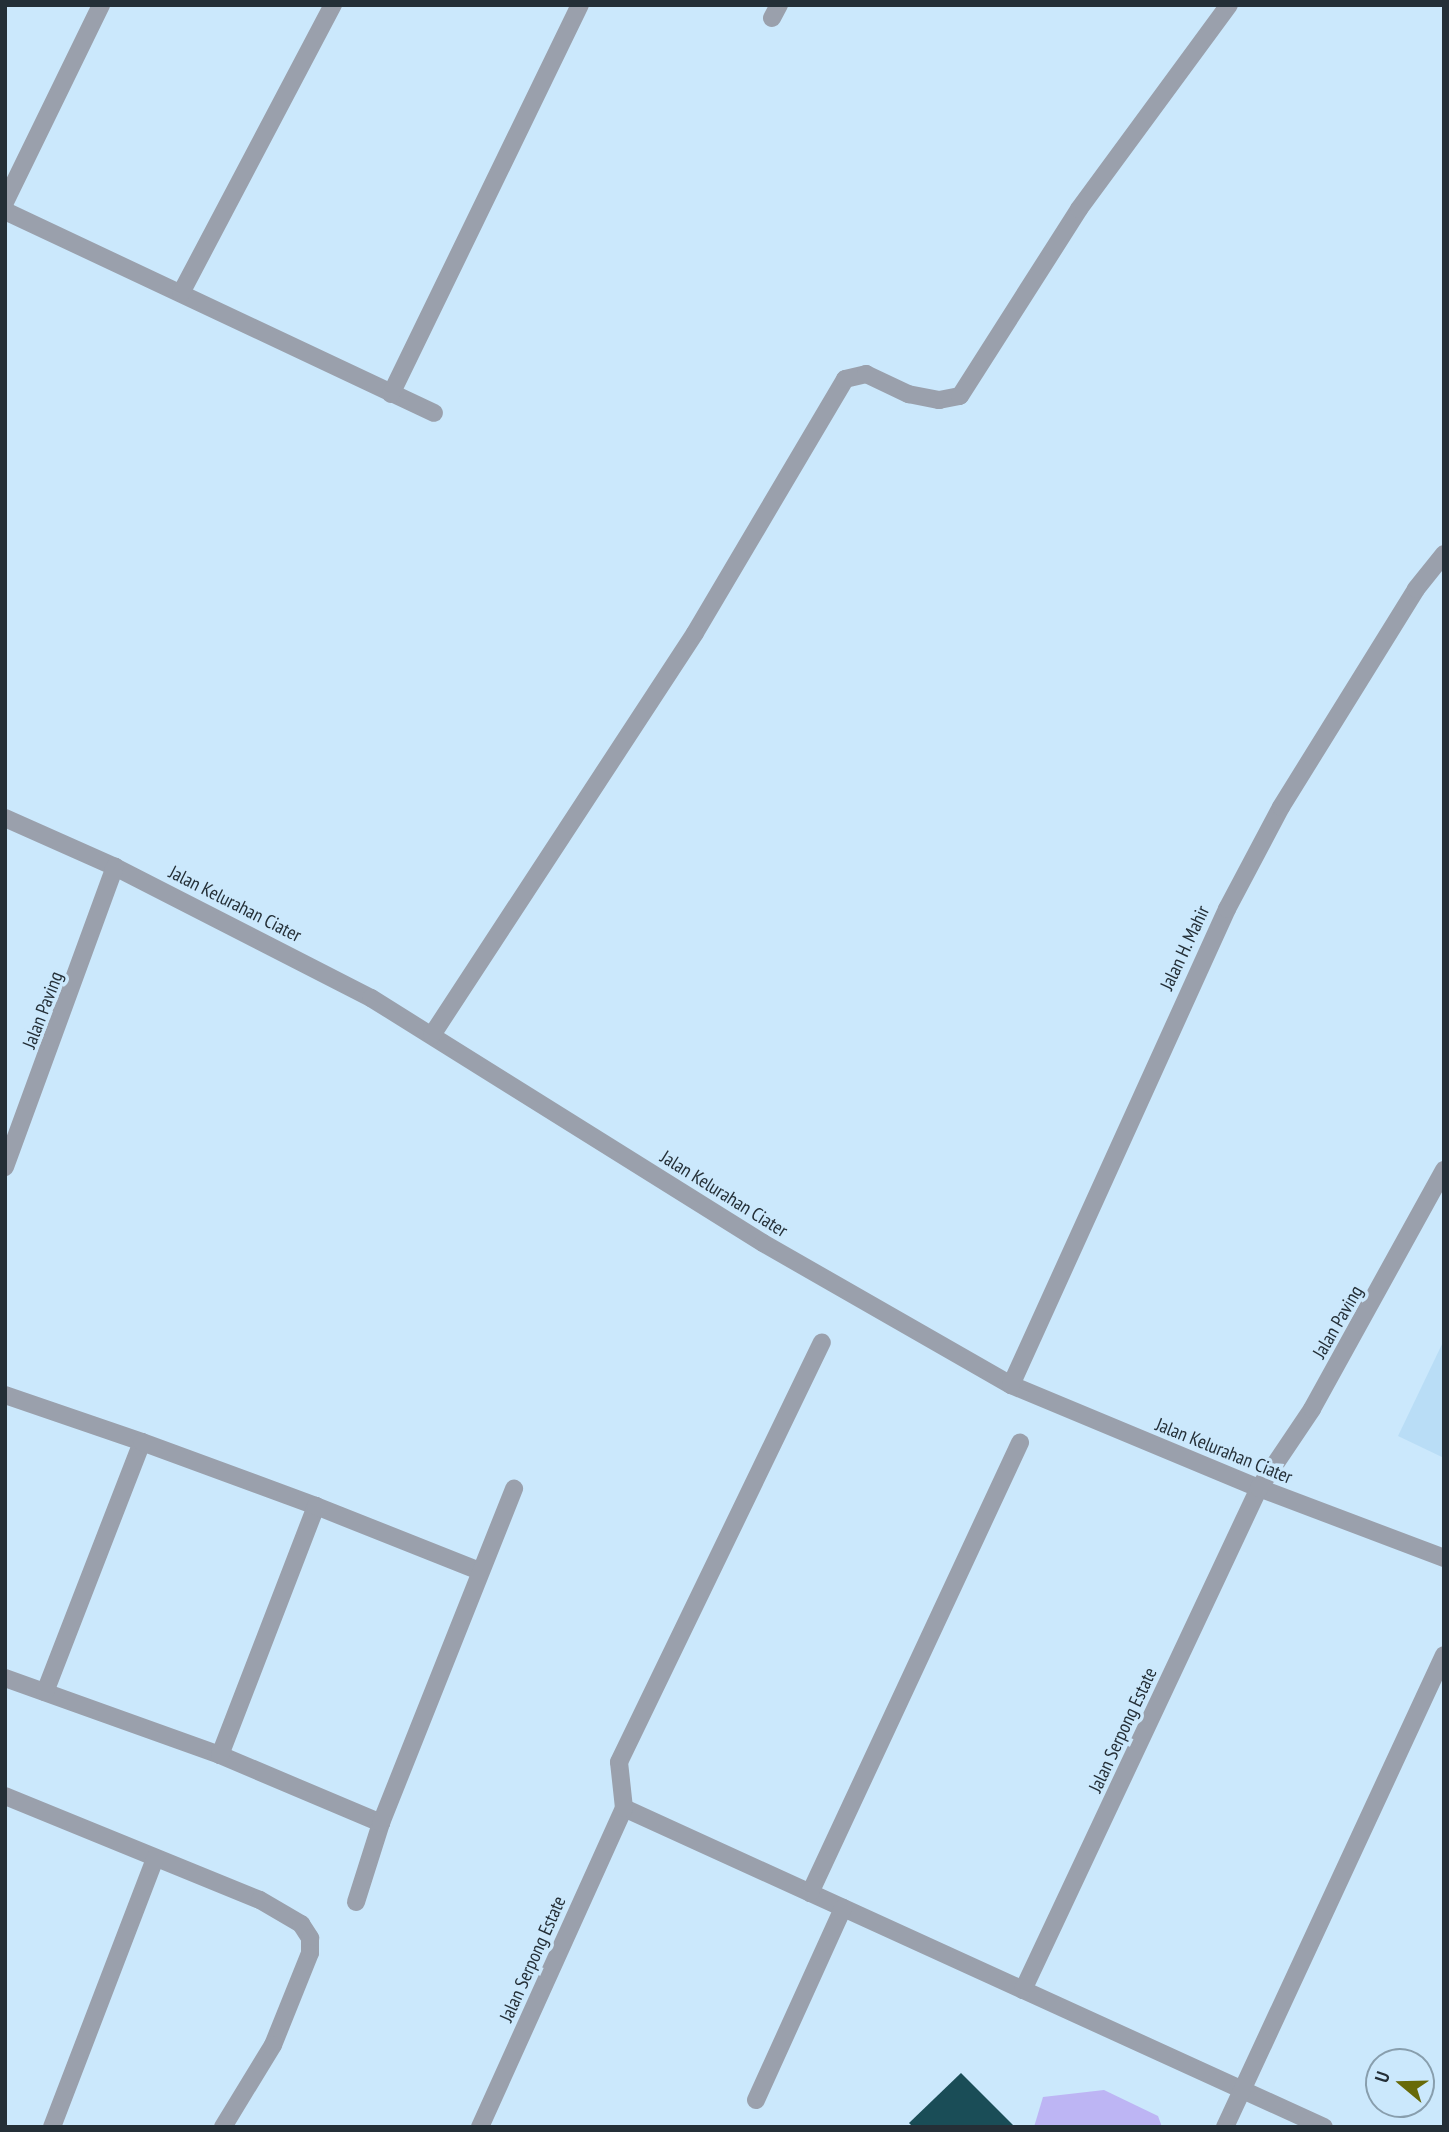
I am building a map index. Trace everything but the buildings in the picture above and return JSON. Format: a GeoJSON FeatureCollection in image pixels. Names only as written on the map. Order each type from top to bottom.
{"type":"FeatureCollection","features":[{"type":"Feature","properties":{"kind":"street"},"geometry":{"type":"LineString","coordinates":[[5,202],[101,5]]}},
{"type":"Feature","properties":{"kind":"street"},"geometry":{"type":"LineString","coordinates":[[181,293],[333,5]]}},
{"type":"Feature","properties":{"kind":"street"},"geometry":{"type":"LineString","coordinates":[[391,394],[580,5]]}},
{"type":"Feature","properties":{"kind":"street"},"geometry":{"type":"LineString","coordinates":[[432,1035],[695,633],[845,379],[866,374],[908,394],[939,400],[960,396],[1079,209],[1229,5]]}},
{"type":"Feature","properties":{"kind":"street"},"geometry":{"type":"LineString","coordinates":[[5,211],[434,413]]}},
{"type":"Feature","properties":{"kind":"street","name":"Jalan H. Mahir"},"geometry":{"type":"LineString","coordinates":[[1011,1385],[1227,909],[1288,796],[1416,589],[1444,554]]}},
{"type":"Feature","properties":{"kind":"street","name":"Jalan Kelurahan Ciater"},"geometry":{"type":"LineString","coordinates":[[5,818],[115,867],[371,998],[763,1243],[1011,1385],[1259,1488],[1444,1558]]}},
{"type":"Feature","properties":{"kind":"street","name":"Jalan Paving"},"geometry":{"type":"LineString","coordinates":[[5,1167],[115,867]]}},
{"type":"Feature","properties":{"kind":"street","name":"Jalan Paving"},"geometry":{"type":"LineString","coordinates":[[1259,1488],[1312,1409],[1444,1170]]}},
{"type":"Feature","properties":{"kind":"street","name":"Jalan Serpong Estate"},"geometry":{"type":"LineString","coordinates":[[480,2127],[624,1808],[620,1762],[822,1343]]}},
{"type":"Feature","properties":{"kind":"street"},"geometry":{"type":"LineString","coordinates":[[5,1395],[316,1506],[479,1571]]}},
{"type":"Feature","properties":{"kind":"street"},"geometry":{"type":"LineString","coordinates":[[45,1692],[142,1442]]}},
{"type":"Feature","properties":{"kind":"street"},"geometry":{"type":"LineString","coordinates":[[810,1893],[1020,1443]]}},
{"type":"Feature","properties":{"kind":"street"},"geometry":{"type":"LineString","coordinates":[[356,1902],[381,1823],[514,1488]]}},
{"type":"Feature","properties":{"kind":"street","name":"Jalan Serpong Estate"},"geometry":{"type":"LineString","coordinates":[[1023,1990],[1259,1488]]}},
{"type":"Feature","properties":{"kind":"street"},"geometry":{"type":"LineString","coordinates":[[220,1755],[316,1506]]}},
{"type":"Feature","properties":{"kind":"street"},"geometry":{"type":"LineString","coordinates":[[1225,2127],[1444,1655]]}},
{"type":"Feature","properties":{"kind":"street"},"geometry":{"type":"LineString","coordinates":[[5,1678],[220,1755],[381,1823]]}},
{"type":"Feature","properties":{"kind":"street"},"geometry":{"type":"LineString","coordinates":[[5,1797],[289,1914],[310,1938],[310,1953],[273,2045],[223,2127]]}},
{"type":"Feature","properties":{"kind":"street"},"geometry":{"type":"LineString","coordinates":[[624,1808],[1324,2127]]}},
{"type":"Feature","properties":{"kind":"street"},"geometry":{"type":"LineString","coordinates":[[52,2127],[155,1858]]}},
{"type":"Feature","properties":{"kind":"street"},"geometry":{"type":"LineString","coordinates":[[756,2099],[843,1908]]}},
{"type":"Feature","properties":{"kind":"shaded area"},"geometry":{"type":"Polygon","coordinates":[[[1444,1340],[1444,1458],[1398,1436],[1444,1340]]]}},
{"type":"Feature","properties":{"kind":"shaded area"},"geometry":{"type":"Polygon","coordinates":[[[1104,2090],[1158,2116],[1162,2127],[1034,2127],[1043,2097],[1104,2090]]]}}]}
